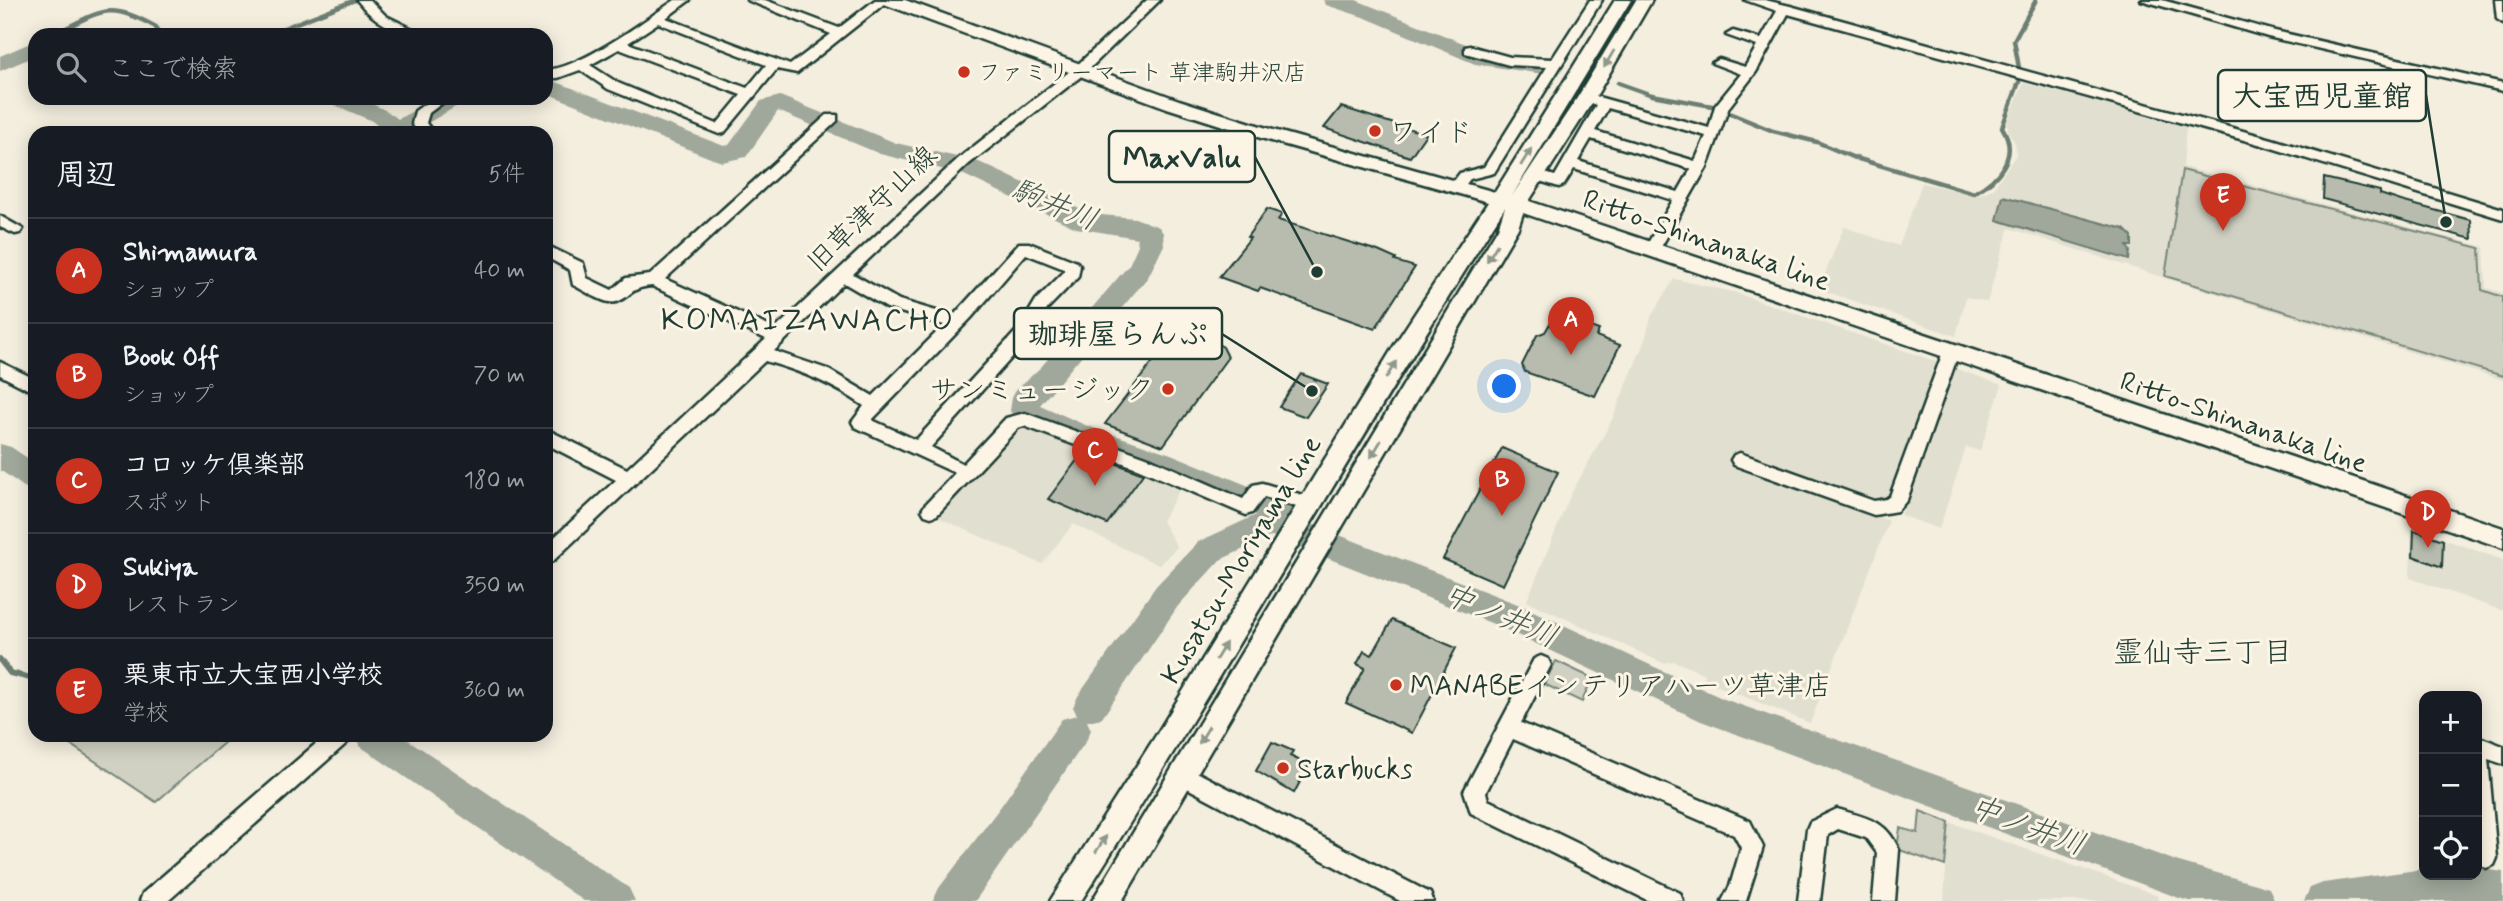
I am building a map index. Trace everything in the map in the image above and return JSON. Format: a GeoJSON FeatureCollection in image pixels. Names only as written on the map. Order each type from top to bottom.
{"type":"FeatureCollection","features":[{"type":"Feature","properties":{"kind":"main road","name":"Ritto-Shinanaka line"},"geometry":{"type":"LineString","coordinates":[[890,0],[1079,71],[1266,134],[1508,201],[2503,538]]}},
{"type":"Feature","properties":{"kind":"main road","name":"Kusatsu-Moriyama line"},"geometry":{"type":"LineString","coordinates":[[1064,901],[1164,746],[1308,508],[1508,201],[1623,0]]}},
{"type":"Feature","properties":{"kind":"main road","name":"Kusatsu-Moriyama line"},"geometry":{"type":"LineString","coordinates":[[1106,901],[1507,228],[1508,201],[1535,175],[1595,100],[1644,0]]}},
{"type":"Feature","properties":{"kind":"street"},"geometry":{"type":"LineString","coordinates":[[363,0],[381,19],[402,28]]}},
{"type":"Feature","properties":{"kind":"street"},"geometry":{"type":"LineString","coordinates":[[553,75],[581,65],[684,0]]}},
{"type":"Feature","properties":{"kind":"street"},"geometry":{"type":"LineString","coordinates":[[753,0],[840,33]]}},
{"type":"Feature","properties":{"kind":"street"},"geometry":{"type":"LineString","coordinates":[[655,18],[794,70],[883,0]]}},
{"type":"Feature","properties":{"kind":"street","name":"旧草津守山線"},"geometry":{"type":"LineString","coordinates":[[553,550],[961,164],[1079,71],[1154,0]]}},
{"type":"Feature","properties":{"kind":"street"},"geometry":{"type":"LineString","coordinates":[[1457,186],[1465,176],[1489,170],[1596,0]]}},
{"type":"Feature","properties":{"kind":"street"},"geometry":{"type":"LineString","coordinates":[[1751,0],[2267,142],[2503,214]]}},
{"type":"Feature","properties":{"kind":"street"},"geometry":{"type":"LineString","coordinates":[[2147,0],[2273,34],[2503,87]]}},
{"type":"Feature","properties":{"kind":"street"},"geometry":{"type":"LineString","coordinates":[[2501,0],[2503,19]]}},
{"type":"Feature","properties":{"kind":"street"},"geometry":{"type":"LineString","coordinates":[[1651,250],[1700,167],[1721,110],[1749,72],[1785,9]]}},
{"type":"Feature","properties":{"kind":"street"},"geometry":{"type":"LineString","coordinates":[[1733,35],[1766,44]]}},
{"type":"Feature","properties":{"kind":"street"},"geometry":{"type":"LineString","coordinates":[[616,43],[749,93]]}},
{"type":"Feature","properties":{"kind":"street"},"geometry":{"type":"LineString","coordinates":[[1470,50],[1509,61],[1557,63]]}},
{"type":"Feature","properties":{"kind":"street"},"geometry":{"type":"LineString","coordinates":[[1719,62],[1749,72]]}},
{"type":"Feature","properties":{"kind":"street"},"geometry":{"type":"LineString","coordinates":[[581,65],[613,86],[719,130],[775,63]]}},
{"type":"Feature","properties":{"kind":"street"},"geometry":{"type":"LineString","coordinates":[[1535,175],[1559,182],[1587,133],[1595,100],[1714,134]]}},
{"type":"Feature","properties":{"kind":"street"},"geometry":{"type":"LineString","coordinates":[[422,124],[437,105]]}},
{"type":"Feature","properties":{"kind":"street"},"geometry":{"type":"LineString","coordinates":[[654,280],[716,226],[787,156],[832,118]]}},
{"type":"Feature","properties":{"kind":"street"},"geometry":{"type":"LineString","coordinates":[[1587,133],[1700,167]]}},
{"type":"Feature","properties":{"kind":"street"},"geometry":{"type":"LineString","coordinates":[[1570,163],[1683,198]]}},
{"type":"Feature","properties":{"kind":"street"},"geometry":{"type":"LineString","coordinates":[[0,222],[15,229]]}},
{"type":"Feature","properties":{"kind":"street"},"geometry":{"type":"LineString","coordinates":[[920,448],[1026,331],[1042,304],[1072,273],[1072,266],[1024,247],[984,288],[975,305],[874,405],[861,422],[955,466]]}},
{"type":"Feature","properties":{"kind":"street"},"geometry":{"type":"LineString","coordinates":[[553,254],[578,267],[579,281],[613,297],[632,282],[654,280],[777,337]]}},
{"type":"Feature","properties":{"kind":"street"},"geometry":{"type":"LineString","coordinates":[[844,275],[893,304],[956,323]]}},
{"type":"Feature","properties":{"kind":"street"},"geometry":{"type":"LineString","coordinates":[[1740,460],[1874,508],[1891,506],[1898,500],[1951,352]]}},
{"type":"Feature","properties":{"kind":"street"},"geometry":{"type":"LineString","coordinates":[[762,354],[810,367],[844,382],[874,405]]}},
{"type":"Feature","properties":{"kind":"street"},"geometry":{"type":"LineString","coordinates":[[0,368],[28,383]]}},
{"type":"Feature","properties":{"kind":"street"},"geometry":{"type":"LineString","coordinates":[[932,510],[1012,423],[1026,419],[1143,463],[1246,508],[1262,490],[1308,508]]}},
{"type":"Feature","properties":{"kind":"street"},"geometry":{"type":"LineString","coordinates":[[553,440],[630,478]]}},
{"type":"Feature","properties":{"kind":"street"},"geometry":{"type":"LineString","coordinates":[[1541,665],[1475,791],[1479,806],[1672,901]]}},
{"type":"Feature","properties":{"kind":"street"},"geometry":{"type":"LineString","coordinates":[[1507,727],[1742,828],[1752,847],[1740,891],[1733,901]]}},
{"type":"Feature","properties":{"kind":"street"},"geometry":{"type":"LineString","coordinates":[[151,901],[330,742]]}},
{"type":"Feature","properties":{"kind":"street"},"geometry":{"type":"LineString","coordinates":[[2482,748],[2503,755]]}},
{"type":"Feature","properties":{"kind":"street"},"geometry":{"type":"LineString","coordinates":[[2477,754],[2486,858]]}},
{"type":"Feature","properties":{"kind":"street"},"geometry":{"type":"LineString","coordinates":[[1181,775],[1422,901]]}},
{"type":"Feature","properties":{"kind":"street"},"geometry":{"type":"LineString","coordinates":[[1810,901],[1818,829],[1836,819],[1873,830],[1888,850],[1884,901]]}},
{"type":"Feature","properties":{"kind":"shaded area"},"geometry":{"type":"Polygon","coordinates":[[[2024,83],[2186,126],[2183,167],[2484,247],[2486,288],[2503,293],[2503,380],[2009,228],[1987,302],[1966,297],[1956,336],[1819,289],[1844,227],[1899,246],[1922,183],[1977,195],[1993,189],[2016,155],[2015,143],[2007,122],[2024,83]]]}},
{"type":"Feature","properties":{"kind":"shaded area"},"geometry":{"type":"Polygon","coordinates":[[[2182,170],[2480,248],[2482,290],[2503,297],[2503,376],[2165,276],[2182,170]]]}},
{"type":"Feature","properties":{"kind":"shaded area"},"geometry":{"type":"Polygon","coordinates":[[[2003,196],[2124,229],[2132,237],[2132,246],[2127,246],[2130,251],[2129,260],[1997,220],[2003,196]]]}},
{"type":"Feature","properties":{"kind":"shaded area"},"geometry":{"type":"Polygon","coordinates":[[[1674,279],[1733,292],[1940,363],[1892,495],[1877,499],[1805,478],[1744,466],[1889,521],[1810,723],[1703,680],[1705,674],[1674,661],[1663,663],[1527,601],[1570,496],[1612,420],[1645,340],[1651,317],[1674,279]]]}},
{"type":"Feature","properties":{"kind":"shaded area"},"geometry":{"type":"Polygon","coordinates":[[[1954,368],[2002,385],[1980,451],[1966,447],[1939,529],[1901,515],[1954,368]]]}},
{"type":"Feature","properties":{"kind":"shaded area"},"geometry":{"type":"Polygon","coordinates":[[[1021,423],[1183,483],[1162,521],[1177,547],[1159,565],[1073,524],[1042,564],[931,514],[1021,423]]]}},
{"type":"Feature","properties":{"kind":"shaded area"},"geometry":{"type":"Polygon","coordinates":[[[2412,528],[2503,560],[2503,611],[2410,578],[2412,528]]]}},
{"type":"Feature","properties":{"kind":"shaded area"},"geometry":{"type":"Polygon","coordinates":[[[1556,661],[1592,678],[1582,702],[1544,684],[1556,661]]]}},
{"type":"Feature","properties":{"kind":"shaded area"},"geometry":{"type":"Polygon","coordinates":[[[66,742],[225,742],[156,802],[66,742]]]}},
{"type":"Feature","properties":{"kind":"shaded area"},"geometry":{"type":"Polygon","coordinates":[[[1920,811],[1949,822],[1945,866],[1897,849],[1900,828],[1918,833],[1920,811]]]}},
{"type":"Feature","properties":{"kind":"shaded area"},"geometry":{"type":"Polygon","coordinates":[[[1949,822],[2157,895],[2158,901],[1944,901],[1949,822]]]}},
{"type":"Feature","properties":{"kind":"building","name":"ワイド"},"geometry":{"type":"Polygon","coordinates":[[[1341,107],[1426,134],[1410,157],[1324,128],[1341,107]]]}},
{"type":"Feature","properties":{"kind":"building"},"geometry":{"type":"Polygon","coordinates":[[[2324,178],[2380,191],[2380,194],[2401,201],[2471,220],[2472,239],[2323,199],[2324,178]]]}},
{"type":"Feature","properties":{"kind":"building"},"geometry":{"type":"Polygon","coordinates":[[[1267,209],[1282,214],[1278,220],[1378,251],[1396,259],[1395,261],[1415,267],[1375,329],[1260,288],[1258,291],[1219,277],[1250,238],[1247,237],[1267,209]]]}},
{"type":"Feature","properties":{"kind":"building"},"geometry":{"type":"Polygon","coordinates":[[[1555,315],[1599,330],[1596,336],[1620,345],[1595,396],[1525,372],[1522,365],[1537,335],[1545,332],[1555,315]]]}},
{"type":"Feature","properties":{"kind":"building","name":"サンミュージック"},"geometry":{"type":"Polygon","coordinates":[[[1175,333],[1214,342],[1223,347],[1228,357],[1163,446],[1105,424],[1175,333]]]}},
{"type":"Feature","properties":{"kind":"building"},"geometry":{"type":"Polygon","coordinates":[[[1301,374],[1328,384],[1306,417],[1279,407],[1301,374]]]}},
{"type":"Feature","properties":{"kind":"building"},"geometry":{"type":"Polygon","coordinates":[[[1502,448],[1558,472],[1503,585],[1443,559],[1502,448]]]}},
{"type":"Feature","properties":{"kind":"building"},"geometry":{"type":"Polygon","coordinates":[[[1084,451],[1143,474],[1107,524],[1048,499],[1084,451]]]}},
{"type":"Feature","properties":{"kind":"building"},"geometry":{"type":"Polygon","coordinates":[[[2414,530],[2443,540],[2442,567],[2413,556],[2414,530]]]}},
{"type":"Feature","properties":{"kind":"building","name":"MANABEインテリアハーツ草津店"},"geometry":{"type":"Polygon","coordinates":[[[1392,620],[1456,648],[1412,733],[1346,703],[1365,668],[1357,664],[1364,651],[1372,655],[1392,620]]]}},
{"type":"Feature","properties":{"kind":"building","name":"Starbucks"},"geometry":{"type":"Polygon","coordinates":[[[1272,742],[1293,751],[1290,756],[1309,765],[1294,793],[1256,771],[1272,742]]]}},
{"type":"Feature","properties":{"kind":"waterway"},"geometry":{"type":"LineString","coordinates":[[284,28],[355,0]]}},
{"type":"Feature","properties":{"kind":"waterway"},"geometry":{"type":"LineString","coordinates":[[1334,0],[1374,13],[1483,59],[1549,68]]}},
{"type":"Feature","properties":{"kind":"waterway"},"geometry":{"type":"LineString","coordinates":[[2019,68],[2014,40],[2036,0]]}},
{"type":"Feature","properties":{"kind":"waterway"},"geometry":{"type":"LineString","coordinates":[[66,28],[96,14],[116,11],[156,28]]}},
{"type":"Feature","properties":{"kind":"waterway","name":"駒井川"},"geometry":{"type":"LineString","coordinates":[[0,64],[28,51]]}},
{"type":"Feature","properties":{"kind":"waterway"},"geometry":{"type":"LineString","coordinates":[[1618,83],[1652,95],[1712,106],[1773,131],[1817,142],[1852,157],[1974,193],[1999,173],[2008,156],[2007,137],[2002,127],[2019,82]]}},
{"type":"Feature","properties":{"kind":"waterway","name":"駒井川"},"geometry":{"type":"LineString","coordinates":[[553,88],[722,154],[737,152],[769,106],[780,103],[889,149],[970,168],[1085,222],[1135,227],[1150,233],[1151,245],[1139,271],[1051,374],[1026,398],[1025,411],[1075,433],[1160,462],[1277,511],[1271,522]]}},
{"type":"Feature","properties":{"kind":"waterway","name":"駒井川"},"geometry":{"type":"LineString","coordinates":[[354,105],[380,116],[392,126]]}},
{"type":"Feature","properties":{"kind":"waterway","name":"駒井川"},"geometry":{"type":"LineString","coordinates":[[400,126],[408,125],[442,105]]}},
{"type":"Feature","properties":{"kind":"waterway","name":"中ノ井川"},"geometry":{"type":"LineString","coordinates":[[0,455],[28,474]]}},
{"type":"Feature","properties":{"kind":"waterway","name":"中ノ井川"},"geometry":{"type":"LineString","coordinates":[[1090,707],[1167,596],[1209,551],[1271,522]]}},
{"type":"Feature","properties":{"kind":"waterway","name":"中ノ井川"},"geometry":{"type":"LineString","coordinates":[[1271,522],[1508,615],[1713,710],[2179,880],[2256,901]]}},
{"type":"Feature","properties":{"kind":"waterway"},"geometry":{"type":"LineString","coordinates":[[0,660],[10,673],[28,677]]}},
{"type":"Feature","properties":{"kind":"waterway","name":"中ノ井川"},"geometry":{"type":"LineString","coordinates":[[952,901],[1014,818],[1074,730]]}},
{"type":"Feature","properties":{"kind":"waterway","name":"中ノ井川"},"geometry":{"type":"LineString","coordinates":[[382,742],[616,901]]}},
{"type":"Feature","properties":{"kind":"waterway","name":"中ノ井川"},"geometry":{"type":"LineString","coordinates":[[2323,901],[2439,886],[2485,886],[2503,890]]}},
{"type":"Feature","properties":{"kind":"place","name":"ファミリーマート 草津駒井沢店"},"geometry":{"type":"Point","coordinates":[964,72]}},
{"type":"Feature","properties":{"kind":"place","name":"ワイド"},"geometry":{"type":"Point","coordinates":[1375,131]}},
{"type":"Feature","properties":{"kind":"place","name":"大宝西児童館"},"geometry":{"type":"Point","coordinates":[2446,222]}},
{"type":"Feature","properties":{"kind":"place","name":"栗東市立大宝西小学校"},"geometry":{"type":"Point","coordinates":[2223,231]}},
{"type":"Feature","properties":{"kind":"place","name":"MaxValu"},"geometry":{"type":"Point","coordinates":[1317,272]}},
{"type":"Feature","properties":{"kind":"place","name":"Shimamura"},"geometry":{"type":"Point","coordinates":[1571,355]}},
{"type":"Feature","properties":{"kind":"place","name":"サンミュージック"},"geometry":{"type":"Point","coordinates":[1168,389]}},
{"type":"Feature","properties":{"kind":"place","name":"珈琲屋らんぷ"},"geometry":{"type":"Point","coordinates":[1312,391]}},
{"type":"Feature","properties":{"kind":"place","name":"コロッケ倶楽部"},"geometry":{"type":"Point","coordinates":[1095,486]}},
{"type":"Feature","properties":{"kind":"place","name":"Book Off"},"geometry":{"type":"Point","coordinates":[1502,516]}},
{"type":"Feature","properties":{"kind":"place","name":"Sukiya"},"geometry":{"type":"Point","coordinates":[2428,548]}},
{"type":"Feature","properties":{"kind":"place","name":"MANABEインテリアハーツ草津店"},"geometry":{"type":"Point","coordinates":[1396,685]}},
{"type":"Feature","properties":{"kind":"place","name":"Starbucks"},"geometry":{"type":"Point","coordinates":[1283,768]}},
{"type":"Feature","properties":{"kind":"district","name":"KOMAIZAWACHO"},"geometry":{"type":"Point","coordinates":[808,319]}},
{"type":"Feature","properties":{"kind":"district","name":"霊仙寺三丁目"},"geometry":{"type":"Point","coordinates":[2203,652]}}]}
